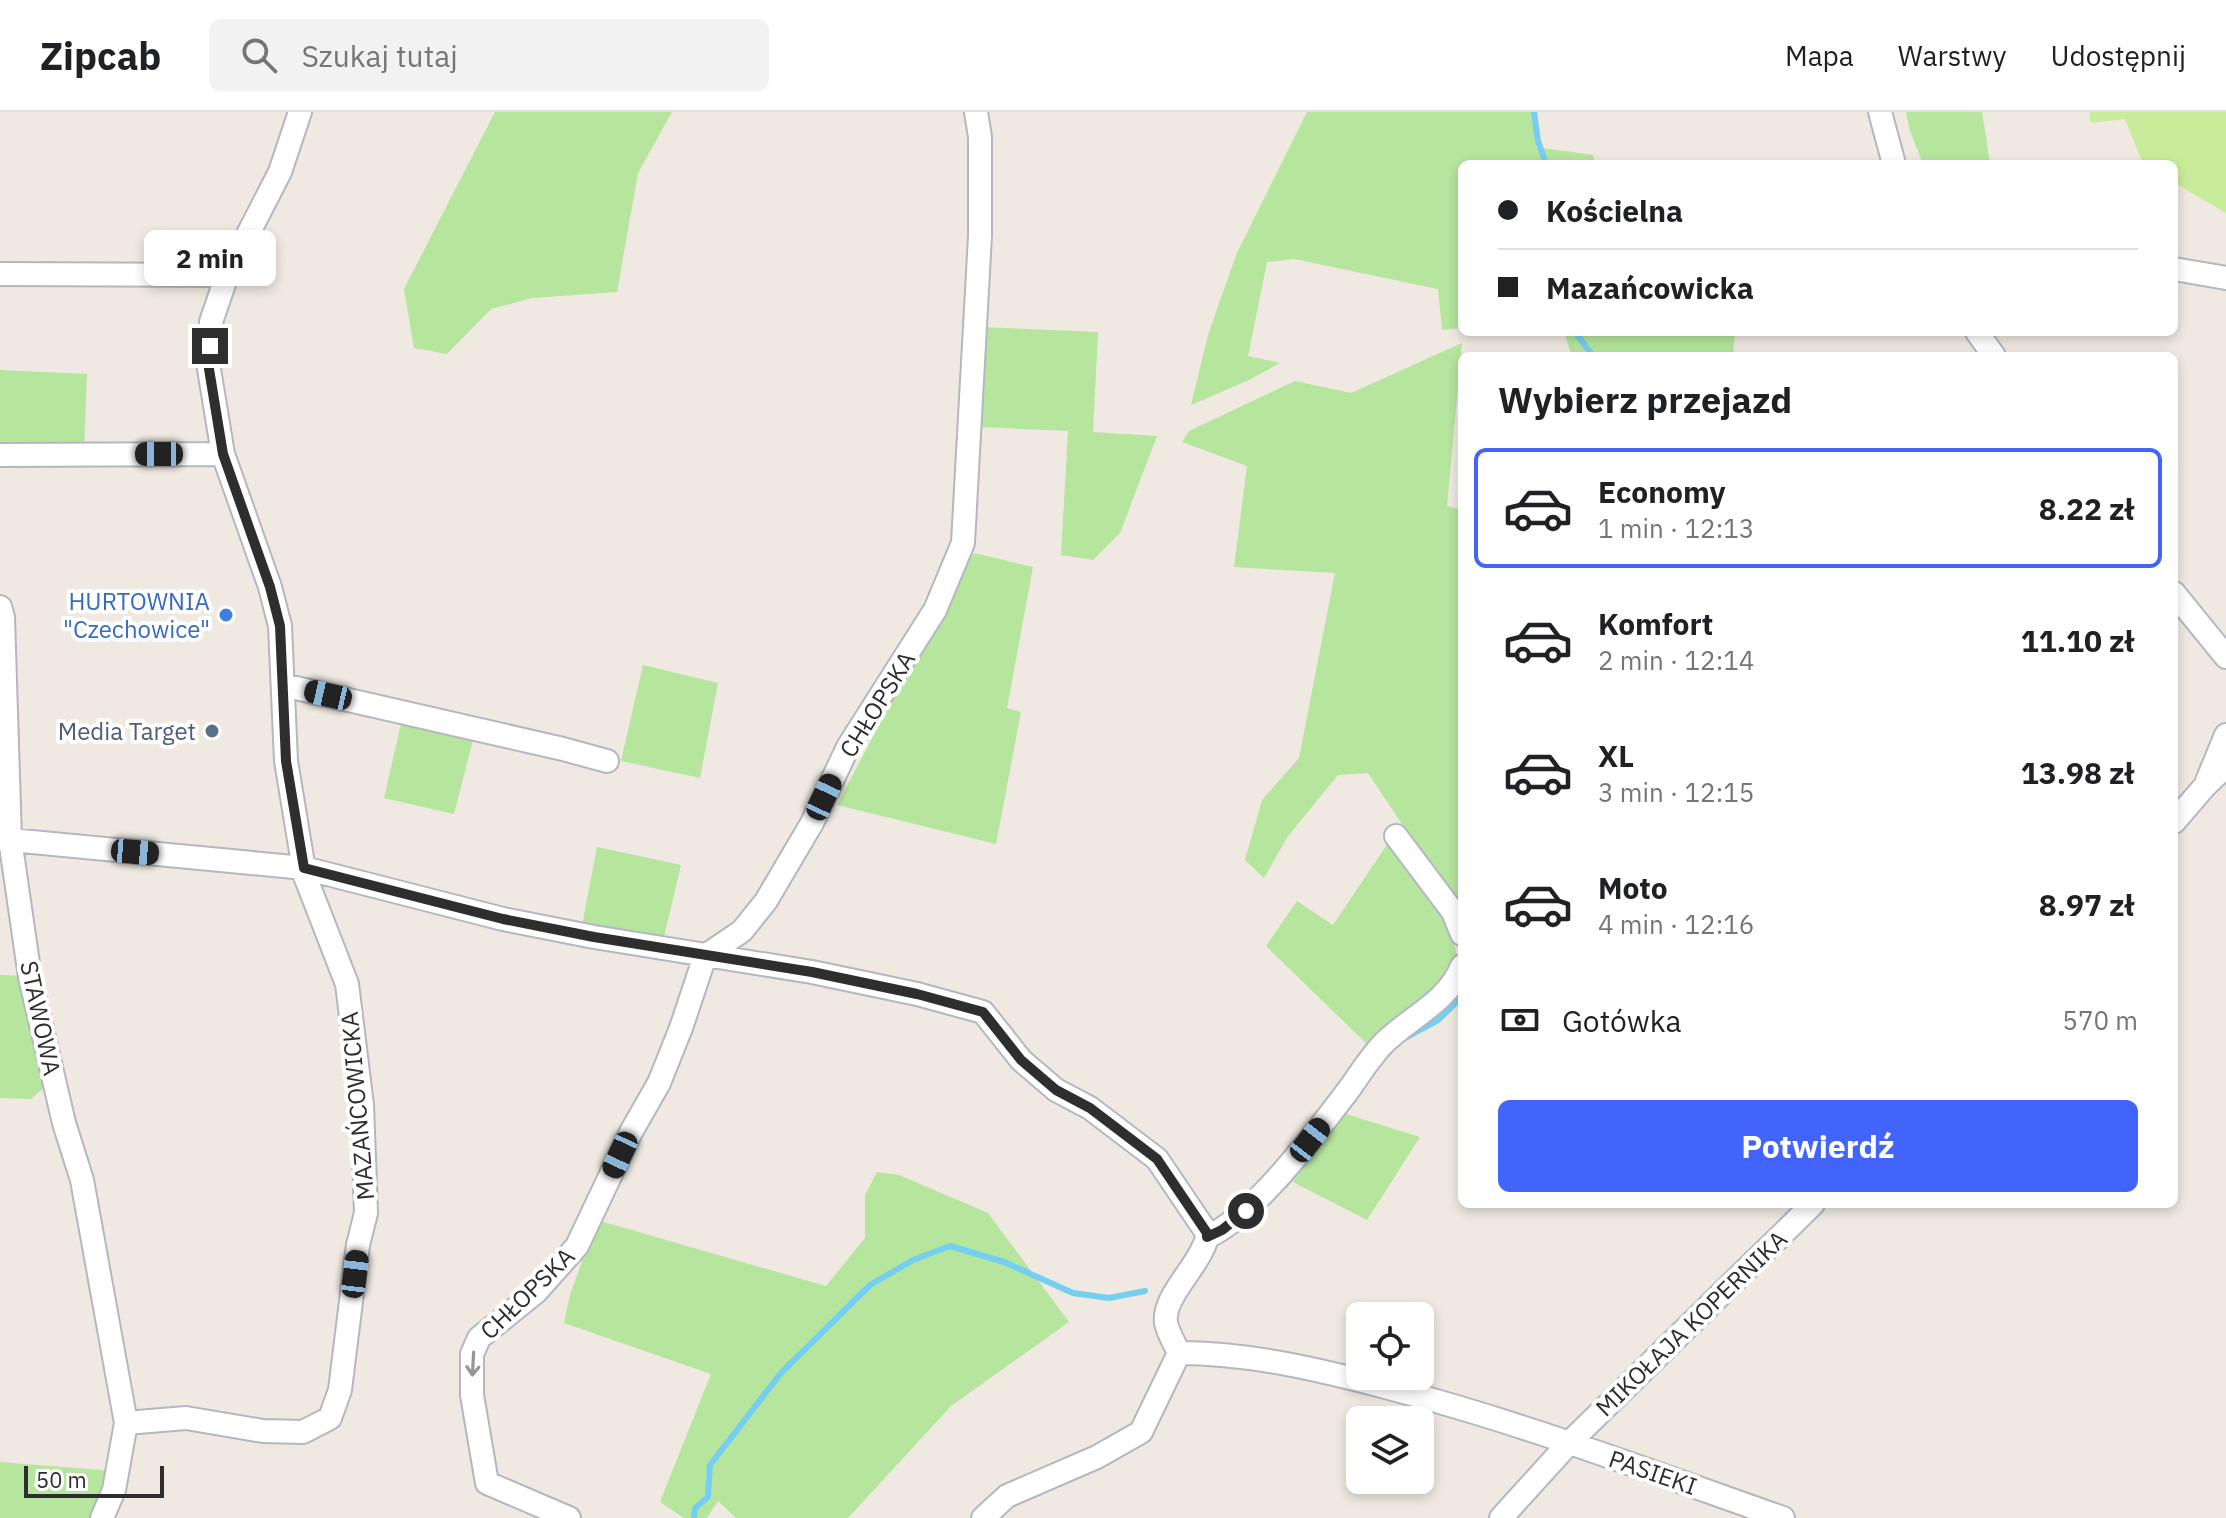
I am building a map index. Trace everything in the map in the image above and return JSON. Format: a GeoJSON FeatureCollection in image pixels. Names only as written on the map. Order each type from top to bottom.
{"type":"FeatureCollection","features":[{"type":"Feature","properties":{"kind":"street","name":"MAZAŃCOWICKA"},"geometry":{"type":"LineString","coordinates":[[126,1423],[186,1418],[263,1431],[303,1432],[330,1418],[340,1390],[358,1245],[366,1213],[362,1105],[347,984],[304,868],[286,761],[280,626],[223,454],[209,369],[211,322],[227,275],[280,172],[300,112]]}},
{"type":"Feature","properties":{"kind":"street","name":"CHŁOPSKA"},"geometry":{"type":"LineString","coordinates":[[569,1518],[487,1483],[472,1395],[472,1354],[479,1338],[536,1292],[577,1246],[631,1132],[659,1083],[705,956],[742,931],[766,901],[812,823],[848,747],[935,610],[963,543],[980,236],[980,137],[976,112]]}},
{"type":"Feature","properties":{"kind":"street"},"geometry":{"type":"LineString","coordinates":[[1880,112],[1893,160]]}},
{"type":"Feature","properties":{"kind":"street"},"geometry":{"type":"LineString","coordinates":[[2178,270],[2226,278]]}},
{"type":"Feature","properties":{"kind":"street"},"geometry":{"type":"LineString","coordinates":[[0,274],[227,275]]}},
{"type":"Feature","properties":{"kind":"street"},"geometry":{"type":"LineString","coordinates":[[0,455],[223,454]]}},
{"type":"Feature","properties":{"kind":"street"},"geometry":{"type":"LineString","coordinates":[[2178,598],[2226,657]]}},
{"type":"Feature","properties":{"kind":"street","name":"STAWOWA"},"geometry":{"type":"LineString","coordinates":[[0,607],[3,617],[5,839],[30,977],[64,1123],[82,1180],[126,1423]]}},
{"type":"Feature","properties":{"kind":"street"},"geometry":{"type":"LineString","coordinates":[[283,685],[607,761]]}},
{"type":"Feature","properties":{"kind":"street"},"geometry":{"type":"LineString","coordinates":[[2205,786],[2226,735]]}},
{"type":"Feature","properties":{"kind":"street"},"geometry":{"type":"LineString","coordinates":[[2178,817],[2226,766]]}},
{"type":"Feature","properties":{"kind":"street"},"geometry":{"type":"LineString","coordinates":[[1396,836],[1453,912],[1458,924]]}},
{"type":"Feature","properties":{"kind":"street"},"geometry":{"type":"LineString","coordinates":[[5,839],[304,868],[503,919],[812,972],[917,994],[983,1012],[1021,1060],[1056,1090],[1090,1108],[1157,1159],[1207,1233],[1204,1249],[1170,1302],[1166,1322],[1179,1353],[1141,1432],[1097,1457],[1007,1496],[983,1518]]}},
{"type":"Feature","properties":{"kind":"street"},"geometry":{"type":"LineString","coordinates":[[1207,1237],[1222,1230],[1246,1211],[1310,1140],[1385,1042],[1433,1004],[1449,988],[1458,973]]}},
{"type":"Feature","properties":{"kind":"street","name":"MIKOŁAJA KOPERNIKA"},"geometry":{"type":"LineString","coordinates":[[1501,1518],[1569,1443],[1809,1208]]}},
{"type":"Feature","properties":{"kind":"street"},"geometry":{"type":"LineString","coordinates":[[1179,1353],[1213,1353],[1321,1370],[1444,1402],[1569,1443]]}},
{"type":"Feature","properties":{"kind":"street"},"geometry":{"type":"LineString","coordinates":[[102,1518],[114,1490],[126,1423]]}},
{"type":"Feature","properties":{"kind":"street","name":"PASIEKI"},"geometry":{"type":"LineString","coordinates":[[1569,1443],[1783,1518]]}},
{"type":"Feature","properties":{"kind":"green space"},"geometry":{"type":"Polygon","coordinates":[[[495,112],[672,112],[638,173],[617,292],[532,298],[491,309],[447,354],[414,348],[404,289],[495,112]]]}},
{"type":"Feature","properties":{"kind":"green space"},"geometry":{"type":"Polygon","coordinates":[[[1307,112],[1534,112],[1536,147],[1593,155],[1594,160],[1458,160],[1458,328],[1442,330],[1438,289],[1294,259],[1267,262],[1248,356],[1280,363],[1191,405],[1208,335],[1236,255],[1307,112]]]}},
{"type":"Feature","properties":{"kind":"green space"},"geometry":{"type":"Polygon","coordinates":[[[1906,112],[1982,112],[1989,160],[1921,160],[1906,112]]]}},
{"type":"Feature","properties":{"kind":"green space"},"geometry":{"type":"Polygon","coordinates":[[[2089,112],[2226,112],[2226,213],[2178,185],[2178,160],[2141,160],[2125,119],[2091,123],[2089,112]]]}},
{"type":"Feature","properties":{"kind":"green space"},"geometry":{"type":"Polygon","coordinates":[[[981,327],[1098,332],[1093,432],[1157,436],[1120,533],[1093,560],[1061,555],[1068,431],[979,427],[981,327]]]}},
{"type":"Feature","properties":{"kind":"green space"},"geometry":{"type":"Polygon","coordinates":[[[1565,336],[1735,336],[1733,352],[1571,352],[1565,336]]]}},
{"type":"Feature","properties":{"kind":"green space"},"geometry":{"type":"Polygon","coordinates":[[[1462,343],[1461,352],[1458,352],[1458,386],[1447,506],[1458,509],[1458,908],[1368,773],[1338,775],[1288,836],[1264,878],[1245,860],[1262,800],[1299,758],[1335,573],[1234,567],[1247,466],[1182,442],[1189,431],[1295,381],[1351,393],[1462,343]]]}},
{"type":"Feature","properties":{"kind":"green space"},"geometry":{"type":"Polygon","coordinates":[[[0,370],[87,374],[84,451],[0,451],[0,370]]]}},
{"type":"Feature","properties":{"kind":"green space"},"geometry":{"type":"Polygon","coordinates":[[[974,553],[1033,567],[1007,708],[1021,712],[996,844],[837,805],[956,579],[974,553]]]}},
{"type":"Feature","properties":{"kind":"green space"},"geometry":{"type":"Polygon","coordinates":[[[643,665],[718,683],[700,778],[621,761],[643,665]]]}},
{"type":"Feature","properties":{"kind":"green space"},"geometry":{"type":"Polygon","coordinates":[[[403,715],[475,732],[454,814],[384,798],[403,715]]]}},
{"type":"Feature","properties":{"kind":"green space"},"geometry":{"type":"Polygon","coordinates":[[[1390,840],[1450,921],[1458,963],[1451,980],[1370,1047],[1266,946],[1297,901],[1333,925],[1390,840]]]}},
{"type":"Feature","properties":{"kind":"green space"},"geometry":{"type":"Polygon","coordinates":[[[597,847],[681,865],[662,945],[581,931],[597,847]]]}},
{"type":"Feature","properties":{"kind":"green space"},"geometry":{"type":"Polygon","coordinates":[[[0,975],[26,976],[48,1084],[31,1099],[0,1098],[0,975]]]}},
{"type":"Feature","properties":{"kind":"green space"},"geometry":{"type":"Polygon","coordinates":[[[1343,1113],[1420,1137],[1367,1220],[1293,1182],[1343,1113]]]}},
{"type":"Feature","properties":{"kind":"green space"},"geometry":{"type":"Polygon","coordinates":[[[877,1172],[899,1175],[988,1213],[1069,1322],[951,1406],[848,1518],[736,1518],[718,1501],[707,1518],[684,1518],[660,1502],[711,1374],[564,1323],[570,1295],[597,1220],[826,1286],[865,1238],[865,1195],[877,1172]]]}},
{"type":"Feature","properties":{"kind":"green space"},"geometry":{"type":"Polygon","coordinates":[[[0,1462],[113,1471],[98,1518],[0,1518],[0,1462]]]}},
{"type":"Feature","properties":{"kind":"waterway"},"geometry":{"type":"LineString","coordinates":[[1534,112],[1545,160]]}},
{"type":"Feature","properties":{"kind":"waterway"},"geometry":{"type":"LineString","coordinates":[[1578,336],[1590,352]]}},
{"type":"Feature","properties":{"kind":"waterway"},"geometry":{"type":"LineString","coordinates":[[1403,1039],[1438,1020],[1458,1001]]}},
{"type":"Feature","properties":{"kind":"waterway"},"geometry":{"type":"LineString","coordinates":[[1285,1185],[1312,1154]]}},
{"type":"Feature","properties":{"kind":"waterway"},"geometry":{"type":"LineString","coordinates":[[694,1518],[695,1508],[708,1497],[710,1465],[781,1373],[870,1285],[913,1260],[950,1246],[1004,1262],[1073,1293],[1109,1298],[1145,1291]]}},
{"type":"Feature","properties":{"kind":"place","name":"HURTOWNIA \"Czechowice\""},"geometry":{"type":"Point","coordinates":[226,615]}},
{"type":"Feature","properties":{"kind":"place","name":"Media Target"},"geometry":{"type":"Point","coordinates":[212,731]}},
{"type":"Feature","properties":{"kind":"route"},"geometry":{"type":"LineString","coordinates":[[210,346],[209,369],[223,454],[270,587],[280,626],[286,761],[304,868],[503,919],[812,972],[917,994],[983,1012],[1021,1060],[1056,1090],[1090,1108],[1157,1159],[1207,1237],[1222,1230],[1246,1211]]}}]}
